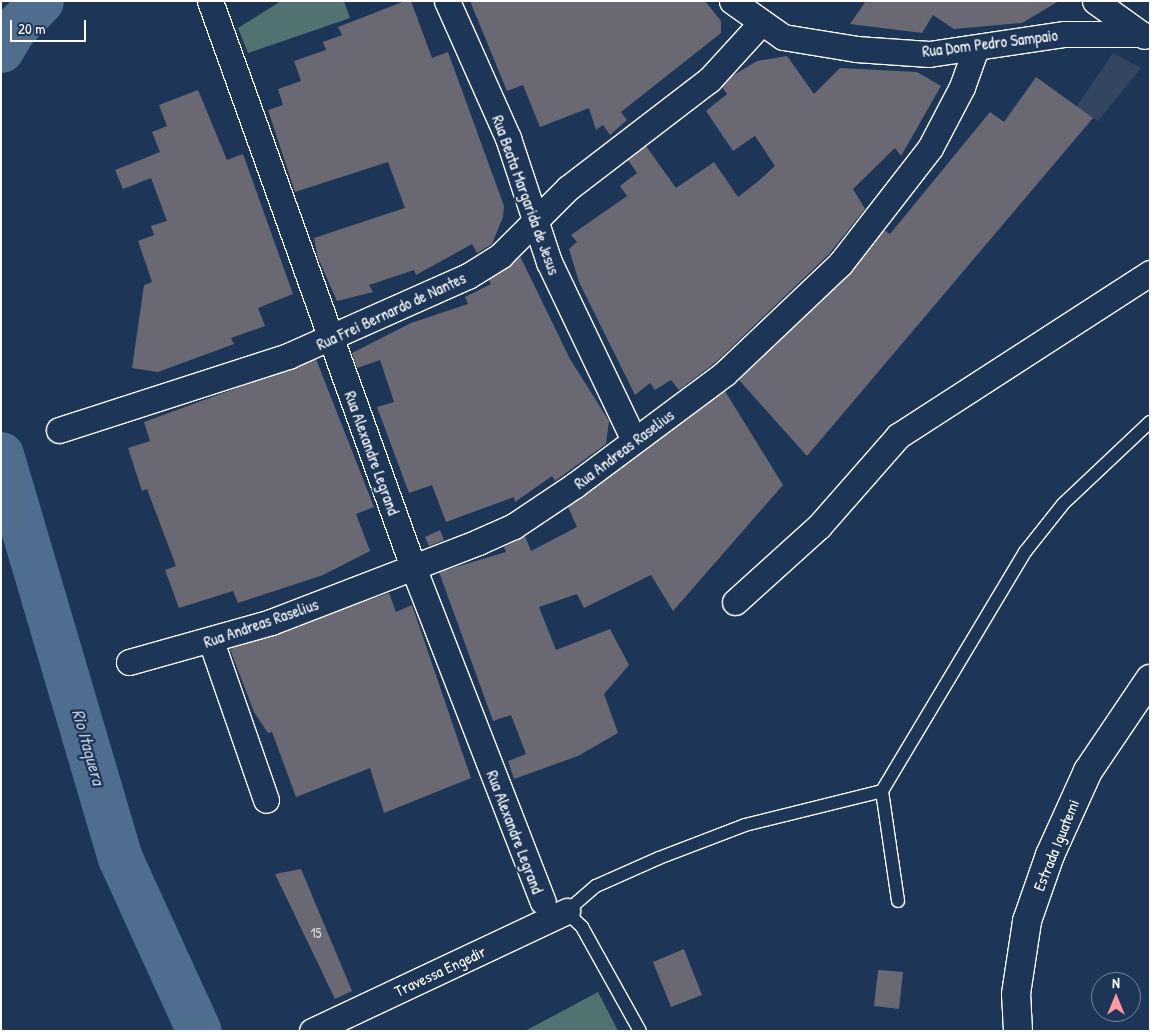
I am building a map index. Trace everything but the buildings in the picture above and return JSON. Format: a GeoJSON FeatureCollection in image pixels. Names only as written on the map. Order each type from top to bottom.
{"type":"FeatureCollection","features":[{"type":"Feature","properties":{"kind":"main road","name":"Estrada Iguatemi"},"geometry":{"type":"LineString","coordinates":[[1018,1031],[1016,994],[1027,921],[1050,855],[1088,771],[1150,679]]}},
{"type":"Feature","properties":{"kind":"street","name":"Rua Alexandre Legrand"},"geometry":{"type":"LineString","coordinates":[[210,1],[413,567],[543,902]]}},
{"type":"Feature","properties":{"kind":"street","name":"Rua Beata Margarida de Jesus"},"geometry":{"type":"LineString","coordinates":[[447,1],[508,138],[534,224],[634,440]]}},
{"type":"Feature","properties":{"kind":"street","name":"Rua Dom Pedro Sampaio"},"geometry":{"type":"LineString","coordinates":[[732,1],[783,37],[856,49],[929,54],[1065,34],[1145,38]]}},
{"type":"Feature","properties":{"kind":"street"},"geometry":{"type":"LineString","coordinates":[[1095,1],[1145,38]]}},
{"type":"Feature","properties":{"kind":"street","name":"Rua Frei Bernardo de Nantes"},"geometry":{"type":"LineString","coordinates":[[59,430],[330,340],[468,276],[534,224],[568,188],[710,80],[761,23]]}},
{"type":"Feature","properties":{"kind":"street","name":"Rua Andreas Raselius"},"geometry":{"type":"LineString","coordinates":[[129,662],[212,641],[413,567],[514,526],[634,440],[725,373],[840,264],[930,148],[962,87],[976,48]]}},
{"type":"Feature","properties":{"kind":"street"},"geometry":{"type":"LineString","coordinates":[[735,602],[820,526],[898,436],[1150,273]]}},
{"type":"Feature","properties":{"kind":"street"},"geometry":{"type":"LineString","coordinates":[[212,641],[266,800]]}},
{"type":"Feature","properties":{"kind":"street","name":"Travessa Engedir"},"geometry":{"type":"LineString","coordinates":[[312,1031],[567,911]]}},
{"type":"Feature","properties":{"kind":"lane"},"geometry":{"type":"LineString","coordinates":[[898,901],[882,791],[1025,552],[1063,504],[1150,422]]}},
{"type":"Feature","properties":{"kind":"lane"},"geometry":{"type":"LineString","coordinates":[[567,911],[596,886],[659,858],[746,825],[882,791]]}},
{"type":"Feature","properties":{"kind":"lane"},"geometry":{"type":"LineString","coordinates":[[543,902],[567,911],[582,927],[640,1031]]}},
{"type":"Feature","properties":{"kind":"shaded area"},"geometry":{"type":"Polygon","coordinates":[[[1113,53],[1141,68],[1098,121],[1076,107],[1113,53]]]}},
{"type":"Feature","properties":{"kind":"green space"},"geometry":{"type":"Polygon","coordinates":[[[281,1],[344,1],[350,18],[248,53],[238,28],[281,1]]]}},
{"type":"Feature","properties":{"kind":"green space"},"geometry":{"type":"Polygon","coordinates":[[[598,992],[618,1031],[525,1031],[598,992]]]}},
{"type":"Feature","properties":{"kind":"waterway","name":"Rio Itaquera"},"geometry":{"type":"LineString","coordinates":[[1,50],[13,30],[41,1]]}},
{"type":"Feature","properties":{"kind":"waterway","name":"Rio Itaquera"},"geometry":{"type":"LineString","coordinates":[[1,454],[120,858],[199,1031]]}}]}
